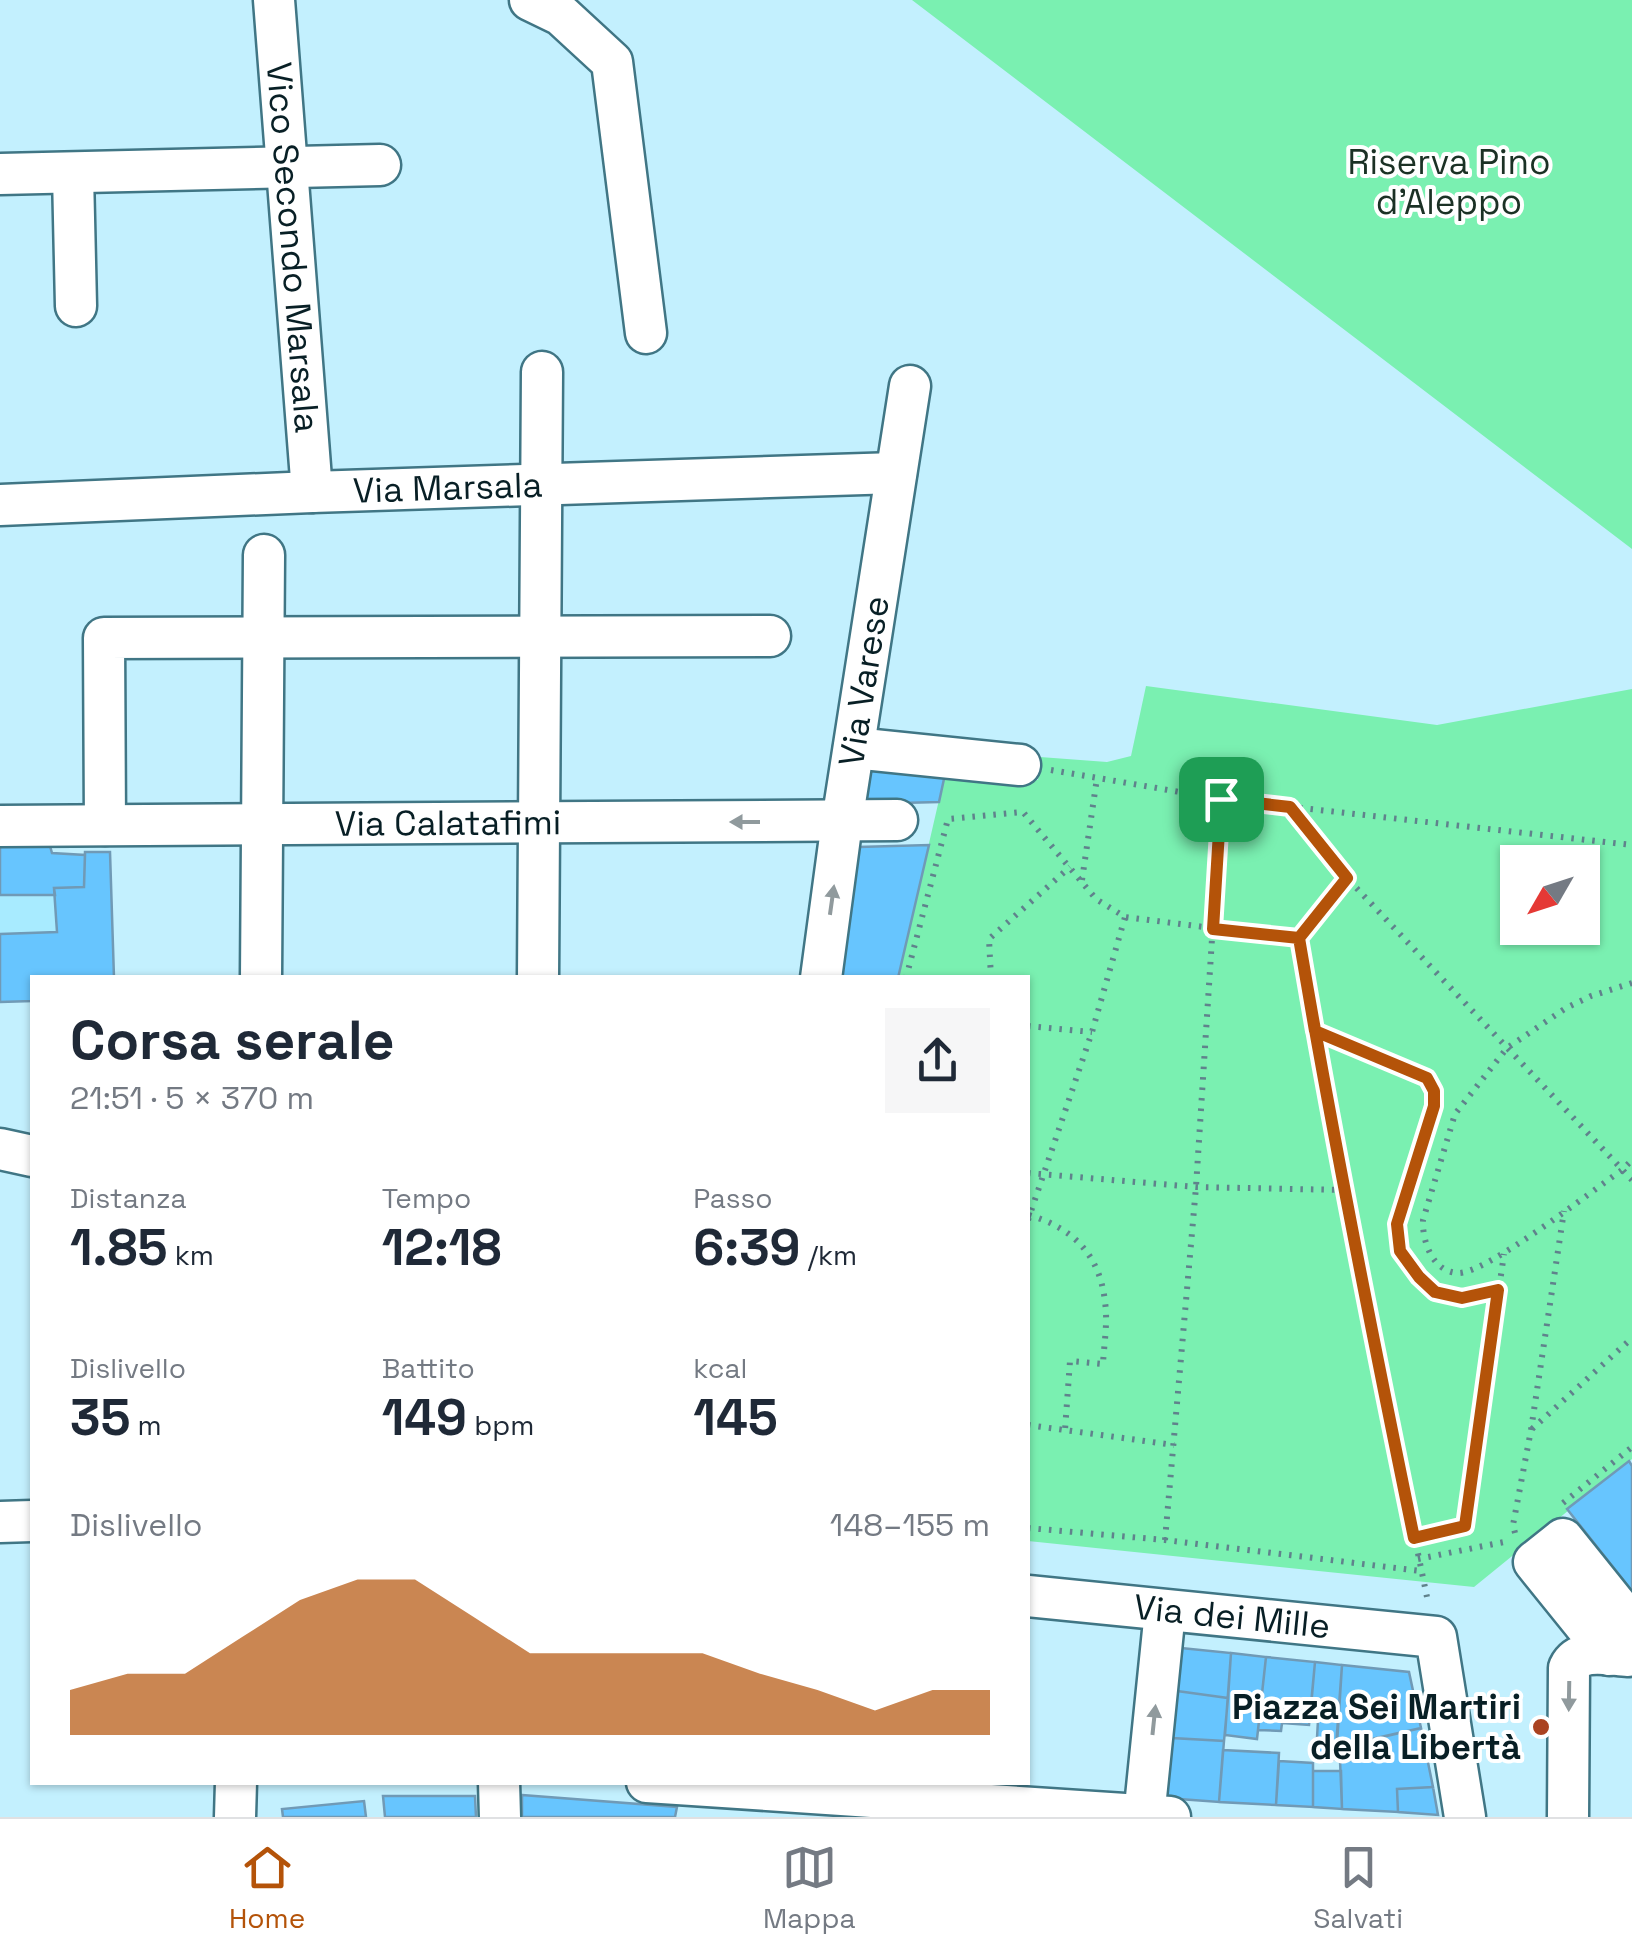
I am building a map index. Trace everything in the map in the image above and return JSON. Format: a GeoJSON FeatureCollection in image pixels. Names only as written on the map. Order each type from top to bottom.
{"type":"FeatureCollection","features":[{"type":"Feature","properties":{"kind":"street","name":"Vico Secondo Marsala"},"geometry":{"type":"LineString","coordinates":[[274,0],[312,492]]}},
{"type":"Feature","properties":{"kind":"street"},"geometry":{"type":"LineString","coordinates":[[530,0],[561,15],[612,62],[646,333]]}},
{"type":"Feature","properties":{"kind":"street"},"geometry":{"type":"LineString","coordinates":[[0,174],[380,165]]}},
{"type":"Feature","properties":{"kind":"street"},"geometry":{"type":"LineString","coordinates":[[72,174],[76,306]]}},
{"type":"Feature","properties":{"kind":"street"},"geometry":{"type":"LineString","coordinates":[[538,975],[542,372]]}},
{"type":"Feature","properties":{"kind":"street","name":"Via Varese"},"geometry":{"type":"LineString","coordinates":[[821,975],[910,386]]}},
{"type":"Feature","properties":{"kind":"street","name":"Via Marsala"},"geometry":{"type":"LineString","coordinates":[[0,505],[896,473]]}},
{"type":"Feature","properties":{"kind":"street"},"geometry":{"type":"LineString","coordinates":[[261,975],[264,556]]}},
{"type":"Feature","properties":{"kind":"street"},"geometry":{"type":"LineString","coordinates":[[105,825],[104,638],[770,636]]}},
{"type":"Feature","properties":{"kind":"street"},"geometry":{"type":"LineString","coordinates":[[854,748],[1020,765]]}},
{"type":"Feature","properties":{"kind":"street","name":"Via Calatafimi"},"geometry":{"type":"LineString","coordinates":[[0,826],[897,820]]}},
{"type":"Feature","properties":{"kind":"street"},"geometry":{"type":"LineString","coordinates":[[0,1149],[30,1156]]}},
{"type":"Feature","properties":{"kind":"street"},"geometry":{"type":"LineString","coordinates":[[0,1522],[30,1521]]}},
{"type":"Feature","properties":{"kind":"street","name":"Via dei Mille"},"geometry":{"type":"LineString","coordinates":[[1030,1596],[1436,1637]]}},
{"type":"Feature","properties":{"kind":"street"},"geometry":{"type":"LineString","coordinates":[[657,1785],[690,1795],[1152,1816],[1165,1611]]}},
{"type":"Feature","properties":{"kind":"street"},"geometry":{"type":"LineString","coordinates":[[1436,1637],[1464,1817]]}},
{"type":"Feature","properties":{"kind":"street"},"geometry":{"type":"LineString","coordinates":[[1568,1817],[1569,1668],[1578,1656],[1624,1646]]}},
{"type":"Feature","properties":{"kind":"street"},"geometry":{"type":"LineString","coordinates":[[235,1817],[236,1785]]}},
{"type":"Feature","properties":{"kind":"street"},"geometry":{"type":"LineString","coordinates":[[499,1785],[500,1817]]}},
{"type":"Feature","properties":{"kind":"path"},"geometry":{"type":"LineString","coordinates":[[1020,765],[1221,799],[1632,845]]}},
{"type":"Feature","properties":{"kind":"path"},"geometry":{"type":"LineString","coordinates":[[1082,881],[1097,778]]}},
{"type":"Feature","properties":{"kind":"path"},"geometry":{"type":"LineString","coordinates":[[1166,1540],[1196,1187],[1221,799]]}},
{"type":"Feature","properties":{"kind":"path"},"geometry":{"type":"LineString","coordinates":[[1290,807],[1347,878],[1632,1180]]}},
{"type":"Feature","properties":{"kind":"path"},"geometry":{"type":"LineString","coordinates":[[907,975],[948,818],[1023,812],[1096,899],[1126,918],[1299,938]]}},
{"type":"Feature","properties":{"kind":"path"},"geometry":{"type":"LineString","coordinates":[[990,975],[989,938],[1070,867]]}},
{"type":"Feature","properties":{"kind":"path"},"geometry":{"type":"LineString","coordinates":[[1347,878],[1299,938],[1343,1190],[1436,1637]]}},
{"type":"Feature","properties":{"kind":"path"},"geometry":{"type":"LineString","coordinates":[[1030,1210],[1092,1032],[1126,918]]}},
{"type":"Feature","properties":{"kind":"path"},"geometry":{"type":"LineString","coordinates":[[1632,983],[1566,1008],[1507,1048],[1456,1114],[1422,1220],[1422,1235],[1430,1256],[1445,1270],[1458,1273],[1476,1269],[1505,1253],[1632,1160]]}},
{"type":"Feature","properties":{"kind":"path"},"geometry":{"type":"LineString","coordinates":[[1030,1026],[1092,1032]]}},
{"type":"Feature","properties":{"kind":"path"},"geometry":{"type":"LineString","coordinates":[[1315,1031],[1427,1078],[1434,1091],[1434,1106],[1397,1224],[1400,1251],[1435,1292],[1462,1298],[1498,1290]]}},
{"type":"Feature","properties":{"kind":"path"},"geometry":{"type":"LineString","coordinates":[[1030,1173],[1196,1187],[1343,1190]]}},
{"type":"Feature","properties":{"kind":"path"},"geometry":{"type":"LineString","coordinates":[[1516,1540],[1513,1525],[1564,1211]]}},
{"type":"Feature","properties":{"kind":"path"},"geometry":{"type":"LineString","coordinates":[[1030,1216],[1074,1236],[1095,1261],[1106,1302],[1103,1364],[1070,1361],[1066,1430]]}},
{"type":"Feature","properties":{"kind":"path"},"geometry":{"type":"LineString","coordinates":[[1414,1538],[1465,1526],[1505,1253]]}},
{"type":"Feature","properties":{"kind":"path"},"geometry":{"type":"LineString","coordinates":[[1531,1430],[1632,1338]]}},
{"type":"Feature","properties":{"kind":"path"},"geometry":{"type":"LineString","coordinates":[[1030,1426],[1174,1446]]}},
{"type":"Feature","properties":{"kind":"path"},"geometry":{"type":"LineString","coordinates":[[1560,1505],[1632,1447]]}},
{"type":"Feature","properties":{"kind":"path"},"geometry":{"type":"LineString","coordinates":[[1030,1528],[1166,1540],[1420,1571]]}},
{"type":"Feature","properties":{"kind":"path"},"geometry":{"type":"LineString","coordinates":[[1418,1559],[1516,1540],[1531,1528]]}},
{"type":"Feature","properties":{"kind":"shaded area"},"geometry":{"type":"Polygon","coordinates":[[[85,852],[110,852],[114,975],[30,975],[30,1001],[0,1002],[0,895],[54,895],[83,887],[85,852]]]}},
{"type":"Feature","properties":{"kind":"green space","name":"Riserva Pino d'Aleppo"},"geometry":{"type":"Polygon","coordinates":[[[912,0],[1632,0],[1632,549],[912,0]]]}},
{"type":"Feature","properties":{"kind":"green space"},"geometry":{"type":"Polygon","coordinates":[[[1146,686],[1437,725],[1632,689],[1632,1459],[1474,1587],[1030,1541],[1030,975],[899,975],[947,765],[1038,780],[1040,757],[1107,762],[1131,756],[1146,686]]]}},
{"type":"Feature","properties":{"kind":"building"},"geometry":{"type":"Polygon","coordinates":[[[869,756],[947,765],[939,802],[861,804],[869,756]]]}},
{"type":"Feature","properties":{"kind":"building"},"geometry":{"type":"Polygon","coordinates":[[[929,845],[899,975],[839,975],[858,847],[929,845]]]}},
{"type":"Feature","properties":{"kind":"building"},"geometry":{"type":"Polygon","coordinates":[[[0,846],[50,846],[52,853],[85,855],[84,887],[54,888],[55,895],[0,895],[0,846]]]}},
{"type":"Feature","properties":{"kind":"building"},"geometry":{"type":"Polygon","coordinates":[[[85,852],[110,852],[114,975],[30,975],[30,1001],[0,1002],[0,934],[57,932],[54,888],[84,887],[85,852]]]}},
{"type":"Feature","properties":{"kind":"building"},"geometry":{"type":"Polygon","coordinates":[[[1629,1461],[1632,1466],[1632,1591],[1567,1509],[1629,1461]]]}},
{"type":"Feature","properties":{"kind":"building"},"geometry":{"type":"Polygon","coordinates":[[[1181,1648],[1231,1653],[1228,1698],[1177,1691],[1181,1648]]]}},
{"type":"Feature","properties":{"kind":"building"},"geometry":{"type":"Polygon","coordinates":[[[1231,1653],[1266,1657],[1257,1739],[1225,1735],[1231,1653]]]}},
{"type":"Feature","properties":{"kind":"building"},"geometry":{"type":"Polygon","coordinates":[[[1266,1657],[1315,1662],[1309,1725],[1282,1723],[1281,1731],[1258,1730],[1266,1657]]]}},
{"type":"Feature","properties":{"kind":"building"},"geometry":{"type":"Polygon","coordinates":[[[1315,1662],[1342,1665],[1336,1760],[1316,1756],[1318,1720],[1310,1718],[1315,1662]]]}},
{"type":"Feature","properties":{"kind":"building"},"geometry":{"type":"Polygon","coordinates":[[[1342,1665],[1409,1672],[1421,1728],[1336,1747],[1342,1665]]]}},
{"type":"Feature","properties":{"kind":"building"},"geometry":{"type":"Polygon","coordinates":[[[1177,1691],[1228,1698],[1224,1741],[1172,1738],[1177,1691]]]}},
{"type":"Feature","properties":{"kind":"building"},"geometry":{"type":"Polygon","coordinates":[[[1421,1728],[1433,1787],[1397,1789],[1398,1812],[1342,1809],[1340,1760],[1359,1760],[1361,1742],[1421,1728]]]}},
{"type":"Feature","properties":{"kind":"building"},"geometry":{"type":"Polygon","coordinates":[[[1172,1738],[1224,1741],[1219,1802],[1166,1798],[1172,1738]]]}},
{"type":"Feature","properties":{"kind":"building"},"geometry":{"type":"Polygon","coordinates":[[[1223,1750],[1279,1753],[1276,1805],[1219,1802],[1223,1750]]]}},
{"type":"Feature","properties":{"kind":"building"},"geometry":{"type":"Polygon","coordinates":[[[1279,1761],[1313,1763],[1313,1807],[1276,1805],[1279,1761]]]}},
{"type":"Feature","properties":{"kind":"building"},"geometry":{"type":"Polygon","coordinates":[[[1313,1771],[1341,1771],[1342,1809],[1313,1807],[1313,1771]]]}},
{"type":"Feature","properties":{"kind":"building"},"geometry":{"type":"Polygon","coordinates":[[[1433,1787],[1438,1815],[1398,1812],[1397,1789],[1433,1787]]]}},
{"type":"Feature","properties":{"kind":"building"},"geometry":{"type":"Polygon","coordinates":[[[522,1795],[677,1807],[675,1817],[522,1817],[522,1795]]]}},
{"type":"Feature","properties":{"kind":"building"},"geometry":{"type":"Polygon","coordinates":[[[383,1796],[475,1796],[476,1817],[385,1817],[383,1796]]]}},
{"type":"Feature","properties":{"kind":"building"},"geometry":{"type":"Polygon","coordinates":[[[364,1801],[366,1817],[283,1817],[282,1809],[364,1801]]]}},
{"type":"Feature","properties":{"kind":"place","name":"Piazza Sei Martiri della Libertà"},"geometry":{"type":"Point","coordinates":[1541,1727]}},
{"type":"Feature","properties":{"kind":"route"},"geometry":{"type":"LineString","coordinates":[[1221,799],[1213,929],[1299,938],[1315,1031],[1343,1190],[1414,1538],[1465,1526],[1498,1290],[1462,1298],[1435,1292],[1400,1251],[1397,1224],[1434,1106],[1434,1091],[1427,1078],[1315,1031],[1299,938],[1347,878],[1290,807],[1221,799]]}}]}
